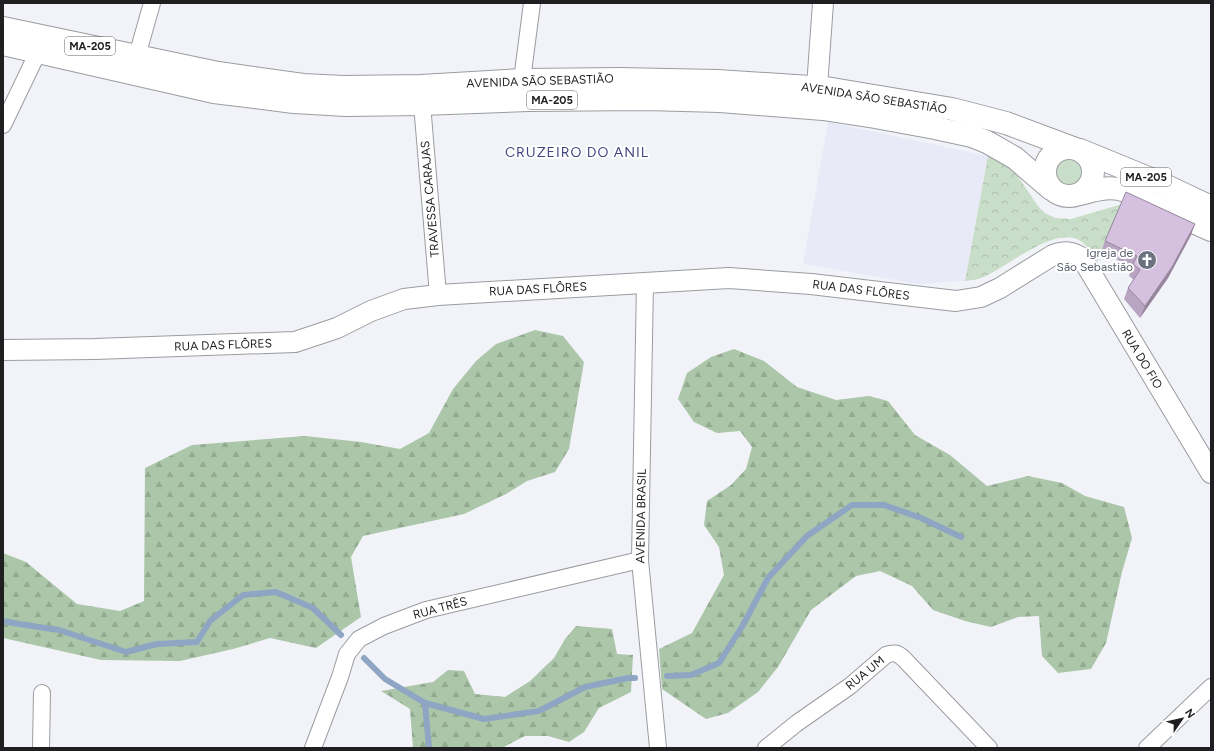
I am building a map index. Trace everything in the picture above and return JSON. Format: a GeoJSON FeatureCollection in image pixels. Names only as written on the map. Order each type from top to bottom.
{"type":"FeatureCollection","features":[{"type":"Feature","properties":{"kind":"main road","name":"AVENIDA SÃO SEBASTIÃO"},"geometry":{"type":"LineString","coordinates":[[3,28],[218,73],[303,85],[344,87],[413,86],[522,80],[619,79],[717,81],[817,87],[952,109],[1006,123],[1077,149],[1158,182],[1211,207]]}},
{"type":"Feature","properties":{"kind":"main road","name":"AVENIDA SÃO SEBASTIÃO"},"geometry":{"type":"LineString","coordinates":[[3,44],[214,92],[294,102],[346,105],[528,100],[646,99],[720,101],[823,109],[883,118],[972,136],[987,142],[1016,158],[1051,189]]}},
{"type":"Feature","properties":{"kind":"main road"},"geometry":{"type":"LineString","coordinates":[[1066,147],[1077,149],[1086,154],[1091,161],[1093,176],[1091,184],[1080,194],[1064,196],[1057,194],[1051,189],[1044,175],[1047,160],[1052,154],[1066,147]]}},
{"type":"Feature","properties":{"kind":"main road","name":"MA-205"},"geometry":{"type":"LineString","coordinates":[[1080,194],[1104,188],[1116,188],[1211,230]]}},
{"type":"Feature","properties":{"kind":"street"},"geometry":{"type":"LineString","coordinates":[[137,56],[152,3]]}},
{"type":"Feature","properties":{"kind":"street"},"geometry":{"type":"LineString","coordinates":[[522,80],[532,3]]}},
{"type":"Feature","properties":{"kind":"street"},"geometry":{"type":"LineString","coordinates":[[817,87],[823,3]]}},
{"type":"Feature","properties":{"kind":"street"},"geometry":{"type":"LineString","coordinates":[[3,125],[38,52]]}},
{"type":"Feature","properties":{"kind":"street","name":"TRAVESSA CARAJAS"},"geometry":{"type":"LineString","coordinates":[[422,104],[438,295]]}},
{"type":"Feature","properties":{"kind":"street","name":"RUA DAS FLÔRES"},"geometry":{"type":"LineString","coordinates":[[3,350],[95,349],[295,342],[337,328],[371,311],[404,299],[438,295],[645,282],[729,278],[811,284],[956,301],[981,297],[1012,281],[1054,255],[1061,252],[1068,252]]}},
{"type":"Feature","properties":{"kind":"street","name":"RUA DO FIO"},"geometry":{"type":"LineString","coordinates":[[1068,252],[1082,258],[1211,473]]}},
{"type":"Feature","properties":{"kind":"street","name":"AVENIDA BRASIL"},"geometry":{"type":"LineString","coordinates":[[645,282],[640,560],[658,748]]}},
{"type":"Feature","properties":{"kind":"street","name":"RUA TRÊS"},"geometry":{"type":"LineString","coordinates":[[313,748],[340,678],[347,654],[359,639],[384,626],[426,610],[640,560]]}},
{"type":"Feature","properties":{"kind":"street","name":"RUA UM"},"geometry":{"type":"LineString","coordinates":[[766,748],[797,723],[850,686],[886,655],[892,653],[898,654],[904,659],[990,748]]}},
{"type":"Feature","properties":{"kind":"street"},"geometry":{"type":"LineString","coordinates":[[1147,748],[1211,687]]}},
{"type":"Feature","properties":{"kind":"street"},"geometry":{"type":"LineString","coordinates":[[41,748],[42,693]]}},
{"type":"Feature","properties":{"kind":"shaded area"},"geometry":{"type":"Polygon","coordinates":[[[828,122],[988,156],[965,281],[918,284],[803,264],[828,122]]]}},
{"type":"Feature","properties":{"kind":"green space"},"geometry":{"type":"Polygon","coordinates":[[[988,156],[1000,159],[1015,172],[1038,206],[1045,213],[1055,218],[1071,219],[1122,204],[1098,261],[1082,242],[1068,237],[1043,243],[981,278],[965,281],[988,156]]]}},
{"type":"Feature","properties":{"kind":"green space"},"geometry":{"type":"Polygon","coordinates":[[[1068,160],[1078,165],[1083,175],[1078,185],[1068,190],[1058,185],[1053,175],[1058,165],[1068,160]]]}},
{"type":"Feature","properties":{"kind":"green space"},"geometry":{"type":"Polygon","coordinates":[[[535,330],[563,336],[584,362],[569,449],[555,472],[527,481],[506,494],[464,514],[363,536],[351,557],[361,617],[316,648],[270,638],[233,649],[180,661],[101,660],[3,638],[3,553],[26,562],[77,604],[120,611],[144,601],[145,468],[192,445],[305,436],[361,442],[400,449],[429,433],[453,389],[476,361],[496,344],[535,330]]]}},
{"type":"Feature","properties":{"kind":"green space"},"geometry":{"type":"Polygon","coordinates":[[[734,349],[764,361],[797,387],[836,400],[869,396],[888,401],[915,435],[950,455],[987,486],[1028,476],[1062,483],[1085,496],[1124,507],[1132,538],[1122,572],[1106,643],[1091,669],[1058,673],[1042,656],[1039,616],[1018,617],[991,627],[965,621],[933,610],[912,586],[880,571],[856,576],[811,610],[778,667],[758,692],[728,713],[706,719],[662,689],[659,649],[692,633],[724,575],[719,547],[704,525],[707,501],[731,485],[746,469],[752,447],[740,431],[717,433],[694,422],[678,399],[687,373],[711,357],[734,349]]]}},
{"type":"Feature","properties":{"kind":"green space"},"geometry":{"type":"Polygon","coordinates":[[[576,626],[612,629],[617,654],[633,655],[631,692],[599,708],[584,732],[569,742],[548,736],[525,736],[502,748],[413,748],[410,709],[381,691],[433,682],[448,670],[464,671],[475,694],[505,697],[530,681],[554,658],[565,639],[576,626]]]}},
{"type":"Feature","properties":{"kind":"building","name":"Igreja de São Sebastião"},"geometry":{"type":"Polygon","coordinates":[[[1126,192],[1195,224],[1172,267],[1145,306],[1128,288],[1140,270],[1133,264],[1137,256],[1105,241],[1126,192]]]}},
{"type":"Feature","properties":{"kind":"waterway"},"geometry":{"type":"LineString","coordinates":[[667,676],[691,675],[719,663],[743,625],[768,578],[807,536],[852,505],[884,505],[921,518],[961,537]]}},
{"type":"Feature","properties":{"kind":"waterway"},"geometry":{"type":"LineString","coordinates":[[3,621],[59,630],[126,652],[157,644],[197,642],[210,621],[243,595],[276,592],[313,608],[341,635]]}},
{"type":"Feature","properties":{"kind":"waterway"},"geometry":{"type":"LineString","coordinates":[[364,658],[385,679],[425,703],[484,719],[539,711],[585,687],[628,678],[635,678]]}},
{"type":"Feature","properties":{"kind":"waterway"},"geometry":{"type":"LineString","coordinates":[[425,703],[429,748]]}},
{"type":"Feature","properties":{"kind":"place","name":"Igreja de São Sebastião"},"geometry":{"type":"Point","coordinates":[1147,260]}},
{"type":"Feature","properties":{"kind":"district","name":"CRUZEIRO DO ANIL"},"geometry":{"type":"Point","coordinates":[577,152]}}]}
